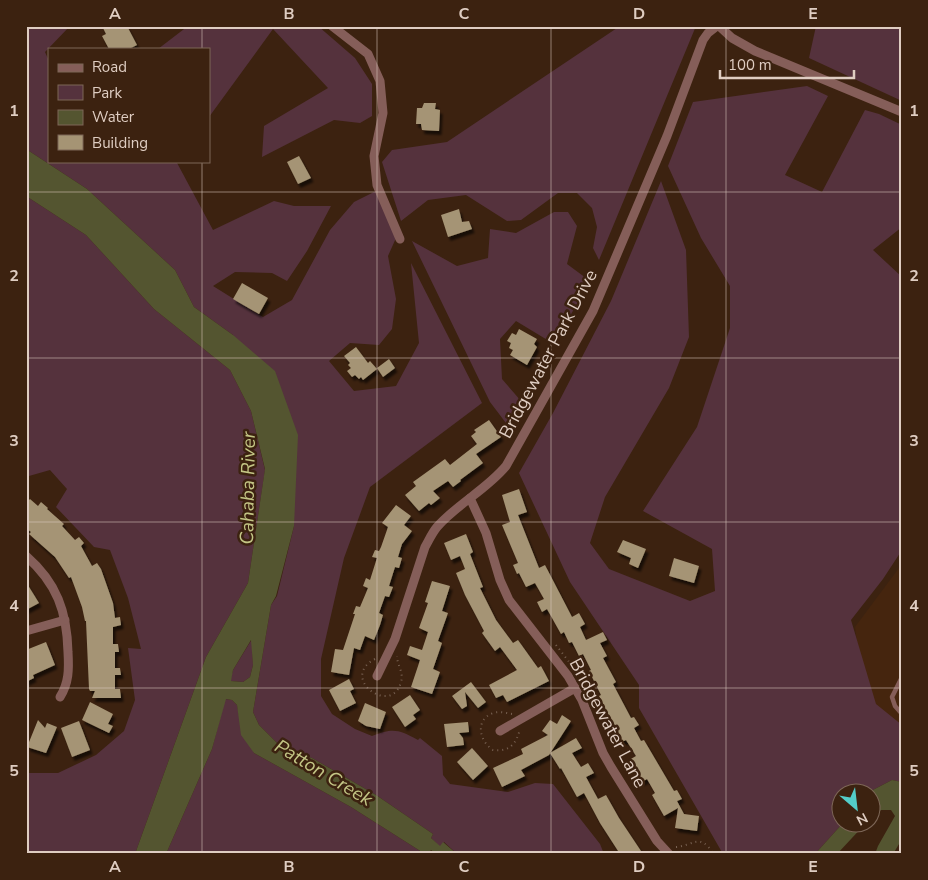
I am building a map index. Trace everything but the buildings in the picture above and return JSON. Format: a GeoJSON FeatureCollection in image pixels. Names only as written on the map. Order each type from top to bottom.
{"type":"FeatureCollection","features":[{"type":"Feature","properties":{"kind":"street"},"geometry":{"type":"LineString","coordinates":[[332,26],[368,54],[380,80],[383,113],[374,156],[377,185],[400,239]]}},
{"type":"Feature","properties":{"kind":"street"},"geometry":{"type":"LineString","coordinates":[[718,26],[732,38],[755,51],[902,112]]}},
{"type":"Feature","properties":{"kind":"street","name":"Bridgewater Park Drive"},"geometry":{"type":"LineString","coordinates":[[377,676],[395,639],[428,542],[436,528],[499,474],[513,456],[592,311],[667,136],[703,40],[708,32],[718,26]]}},
{"type":"Feature","properties":{"kind":"street","name":"Bridgewater Lane"},"geometry":{"type":"LineString","coordinates":[[470,498],[486,533],[500,580],[509,600],[559,663],[575,688],[611,768],[657,841],[669,854]]}},
{"type":"Feature","properties":{"kind":"street"},"geometry":{"type":"LineString","coordinates":[[26,556],[38,567],[52,586],[65,620],[68,639],[68,680],[60,697]]}},
{"type":"Feature","properties":{"kind":"street"},"geometry":{"type":"LineString","coordinates":[[26,631],[65,620]]}},
{"type":"Feature","properties":{"kind":"street"},"geometry":{"type":"LineString","coordinates":[[500,730],[575,688]]}},
{"type":"Feature","properties":{"kind":"lane"},"geometry":{"type":"LineString","coordinates":[[902,677],[892,698],[895,706],[902,714]]}},
{"type":"Feature","properties":{"kind":"path"},"geometry":{"type":"LineString","coordinates":[[516,713],[511,715],[500,712],[488,715],[480,730],[481,738],[487,747],[493,750],[506,750],[516,742],[520,729],[523,726]]}},
{"type":"Feature","properties":{"kind":"shaded area"},"geometry":{"type":"Polygon","coordinates":[[[902,564],[902,750],[865,703],[855,627],[902,564]]]}},
{"type":"Feature","properties":{"kind":"green space"},"geometry":{"type":"Polygon","coordinates":[[[26,26],[70,26],[45,52],[48,59],[48,162],[177,162],[213,230],[274,201],[294,206],[331,206],[307,251],[287,281],[272,273],[235,272],[213,286],[263,317],[292,300],[330,230],[354,202],[376,191],[396,238],[388,256],[396,299],[392,329],[379,345],[350,343],[329,361],[354,391],[396,386],[419,343],[411,263],[482,403],[370,487],[344,558],[321,659],[321,696],[332,714],[355,729],[372,736],[395,731],[418,740],[420,738],[442,756],[443,775],[450,784],[508,792],[535,783],[553,784],[600,844],[604,854],[457,854],[444,842],[440,847],[431,838],[433,834],[376,795],[312,758],[283,749],[259,725],[253,712],[271,605],[277,596],[294,526],[233,335],[194,307],[175,270],[87,189],[26,149],[26,26]]]}},
{"type":"Feature","properties":{"kind":"green space"},"geometry":{"type":"Polygon","coordinates":[[[188,26],[318,26],[355,58],[372,84],[372,116],[360,123],[334,120],[262,157],[264,126],[328,88],[273,29],[210,116],[210,48],[159,48],[188,26]]]}},
{"type":"Feature","properties":{"kind":"green space"},"geometry":{"type":"Polygon","coordinates":[[[620,26],[696,26],[599,260],[593,248],[597,227],[592,208],[577,193],[558,193],[521,220],[507,221],[466,195],[428,200],[401,221],[382,162],[392,150],[447,142],[620,26]]]}},
{"type":"Feature","properties":{"kind":"green space"},"geometry":{"type":"Polygon","coordinates":[[[816,26],[902,26],[902,101],[809,58],[816,26]]]}},
{"type":"Feature","properties":{"kind":"green space"},"geometry":{"type":"Polygon","coordinates":[[[807,86],[828,96],[785,175],[822,192],[865,110],[879,114],[902,125],[902,227],[873,250],[902,277],[902,550],[883,579],[851,620],[876,704],[902,725],[902,782],[892,780],[880,786],[880,782],[830,782],[830,832],[835,832],[815,854],[723,854],[639,708],[639,685],[570,582],[519,473],[553,413],[611,301],[661,181],[686,250],[689,337],[669,388],[605,497],[590,543],[609,569],[690,601],[715,591],[712,549],[643,511],[697,427],[730,328],[730,286],[701,238],[668,166],[693,102],[807,86]]]}},
{"type":"Feature","properties":{"kind":"green space"},"geometry":{"type":"Polygon","coordinates":[[[26,196],[86,235],[154,309],[230,370],[251,411],[265,470],[248,583],[206,657],[135,854],[26,854],[26,773],[58,773],[96,755],[124,731],[135,700],[128,648],[141,649],[128,598],[110,550],[94,547],[56,507],[67,489],[50,470],[29,476],[26,474],[26,196]]]}},
{"type":"Feature","properties":{"kind":"green space"},"geometry":{"type":"Polygon","coordinates":[[[554,212],[568,212],[577,226],[567,264],[590,281],[554,344],[516,321],[500,339],[502,379],[521,401],[509,427],[490,402],[412,241],[457,266],[488,258],[490,229],[516,233],[554,212]]]}},
{"type":"Feature","properties":{"kind":"green space"},"geometry":{"type":"Polygon","coordinates":[[[252,639],[253,665],[250,677],[243,682],[230,681],[233,670],[252,639]]]}},
{"type":"Feature","properties":{"kind":"green space"},"geometry":{"type":"Polygon","coordinates":[[[225,699],[232,700],[237,705],[254,753],[351,807],[425,854],[166,854],[212,749],[225,699]]]}},
{"type":"Feature","properties":{"kind":"water","name":"Patton Creek"},"geometry":{"type":"Polygon","coordinates":[[[26,149],[87,189],[175,270],[194,307],[233,335],[275,371],[298,435],[294,526],[276,596],[271,605],[253,712],[259,725],[283,749],[312,758],[376,795],[433,834],[431,838],[440,846],[443,842],[457,854],[436,854],[431,850],[428,854],[425,854],[351,807],[254,753],[241,735],[237,705],[232,700],[226,699],[212,749],[166,854],[135,854],[206,657],[248,583],[265,469],[251,411],[230,370],[154,309],[86,235],[26,196],[26,149]],[[251,640],[233,670],[231,681],[243,682],[250,677],[253,665],[251,640]]]}},
{"type":"Feature","properties":{"kind":"water"},"geometry":{"type":"Polygon","coordinates":[[[892,780],[902,782],[902,839],[893,854],[875,854],[895,816],[891,810],[880,811],[880,786],[892,780]]]}},
{"type":"Feature","properties":{"kind":"water"},"geometry":{"type":"Polygon","coordinates":[[[835,832],[858,832],[837,854],[815,854],[835,832]]]}},
{"type":"Feature","properties":{"kind":"water label","name":"Cahaba River"},"geometry":{"type":"Point","coordinates":[247,488]}}]}
